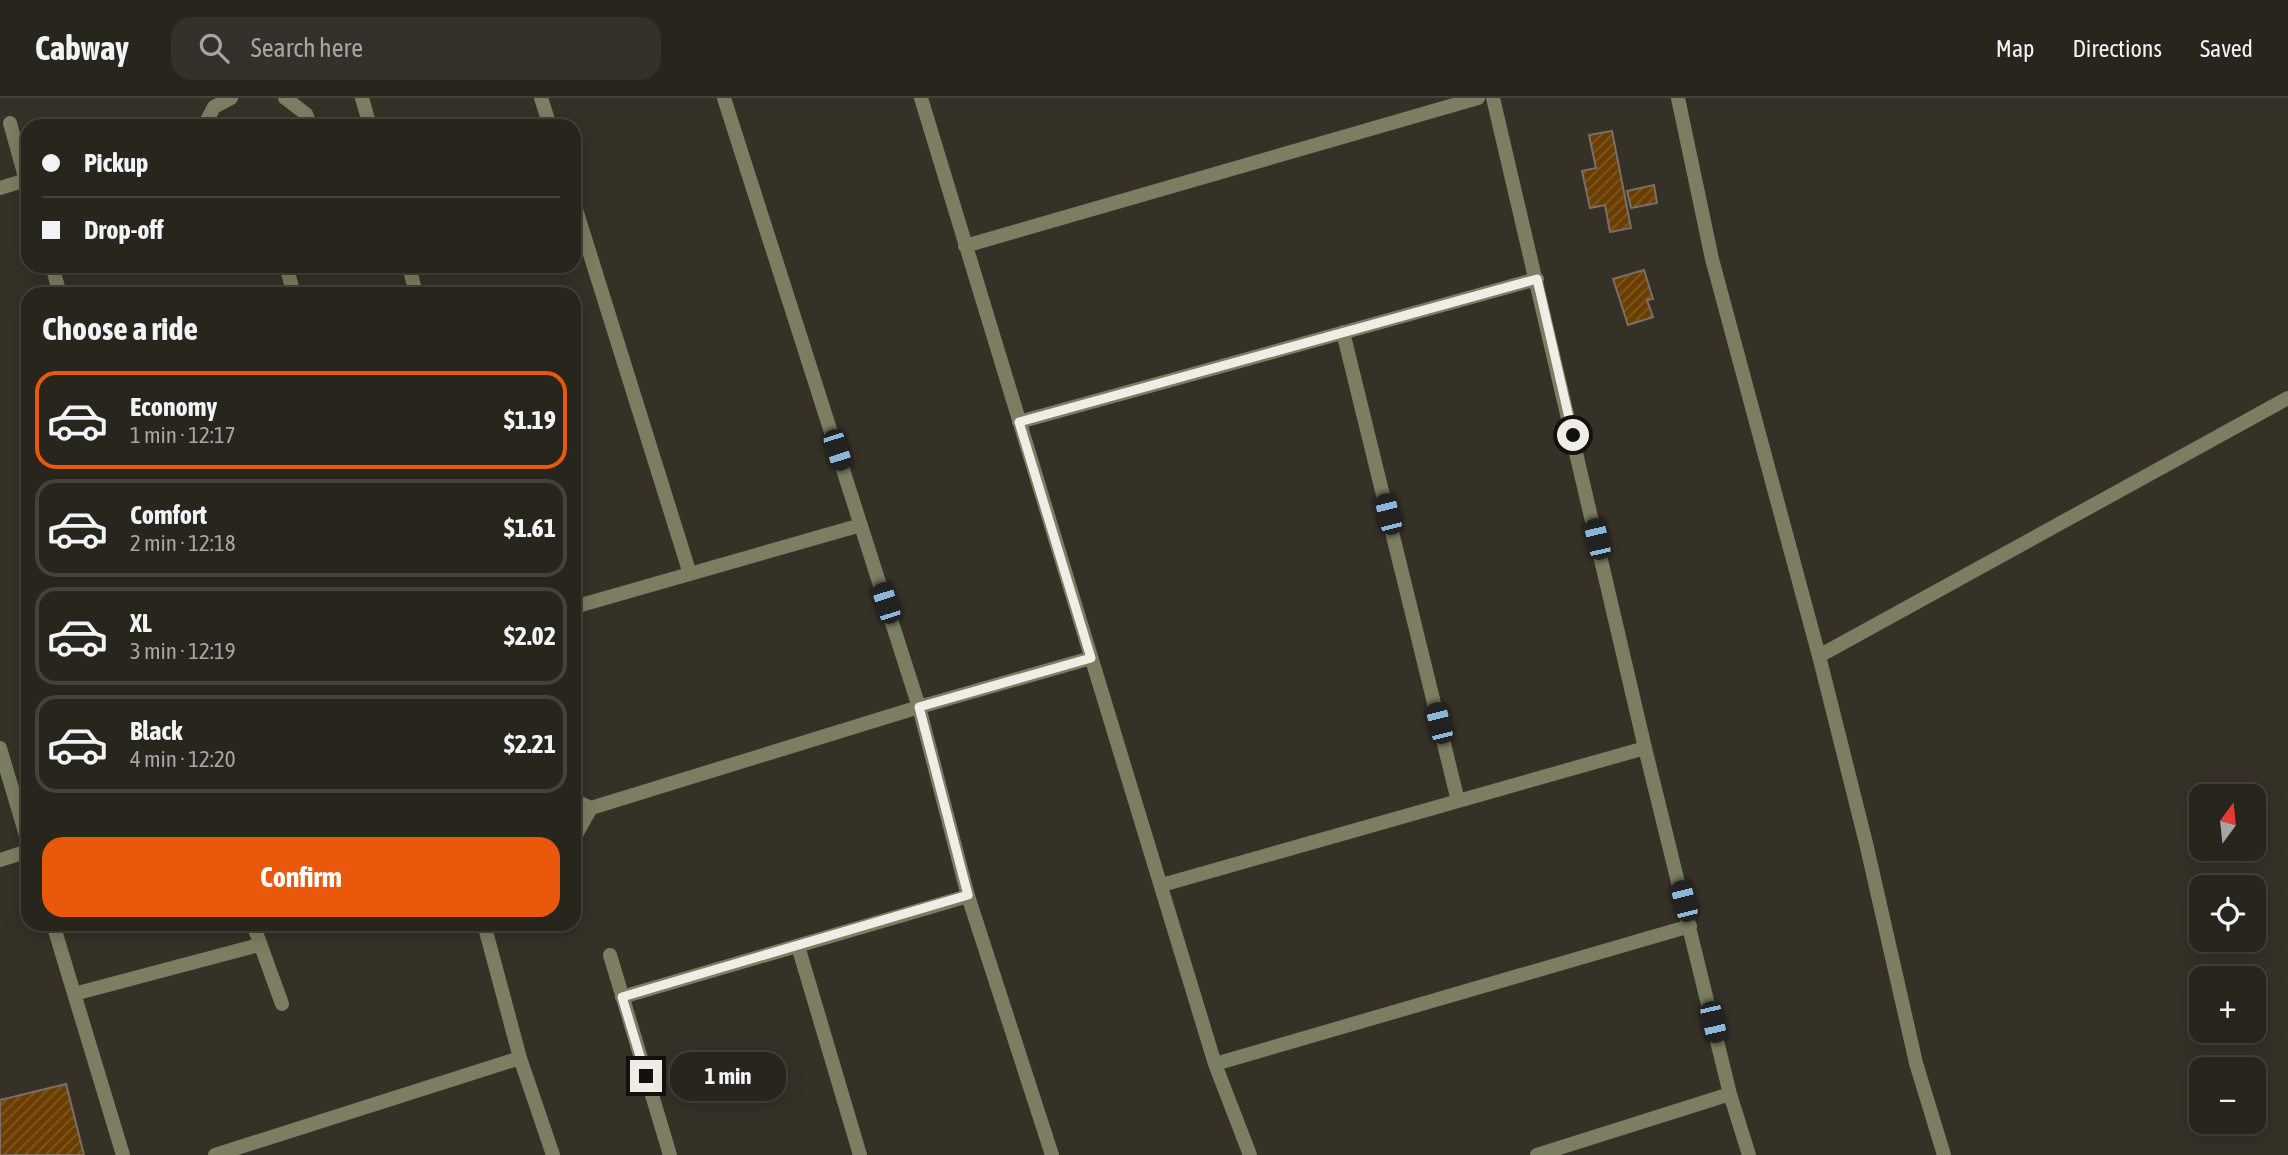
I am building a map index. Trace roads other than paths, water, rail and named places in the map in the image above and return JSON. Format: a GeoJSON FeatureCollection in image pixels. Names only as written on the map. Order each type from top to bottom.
{"type":"FeatureCollection","features":[{"type":"Feature","properties":{"kind":"street"},"geometry":{"type":"LineString","coordinates":[[207,119],[213,102],[230,98]]}},
{"type":"Feature","properties":{"kind":"street"},"geometry":{"type":"LineString","coordinates":[[285,98],[306,114],[308,119]]}},
{"type":"Feature","properties":{"kind":"street"},"geometry":{"type":"LineString","coordinates":[[362,98],[368,119]]}},
{"type":"Feature","properties":{"kind":"street"},"geometry":{"type":"LineString","coordinates":[[541,98],[548,119]]}},
{"type":"Feature","properties":{"kind":"street"},"geometry":{"type":"LineString","coordinates":[[724,98],[919,707],[968,895],[1052,1155]]}},
{"type":"Feature","properties":{"kind":"street"},"geometry":{"type":"LineString","coordinates":[[920,98],[1216,1064],[1250,1155]]}},
{"type":"Feature","properties":{"kind":"street"},"geometry":{"type":"LineString","coordinates":[[965,246],[1478,98]]}},
{"type":"Feature","properties":{"kind":"street"},"geometry":{"type":"LineString","coordinates":[[1493,98],[1645,748],[1730,1094],[1749,1155]]}},
{"type":"Feature","properties":{"kind":"street"},"geometry":{"type":"LineString","coordinates":[[1678,98],[1712,259],[1819,656],[1866,843],[1916,1063],[1944,1155]]}},
{"type":"Feature","properties":{"kind":"street"},"geometry":{"type":"LineString","coordinates":[[10,123],[21,162]]}},
{"type":"Feature","properties":{"kind":"street"},"geometry":{"type":"LineString","coordinates":[[0,188],[21,185]]}},
{"type":"Feature","properties":{"kind":"street"},"geometry":{"type":"LineString","coordinates":[[581,225],[690,574]]}},
{"type":"Feature","properties":{"kind":"street"},"geometry":{"type":"LineString","coordinates":[[1019,422],[1537,279]]}},
{"type":"Feature","properties":{"kind":"street"},"geometry":{"type":"LineString","coordinates":[[1343,332],[1458,801]]}},
{"type":"Feature","properties":{"kind":"street"},"geometry":{"type":"LineString","coordinates":[[1819,656],[2288,398]]}},
{"type":"Feature","properties":{"kind":"street"},"geometry":{"type":"LineString","coordinates":[[581,605],[861,525]]}},
{"type":"Feature","properties":{"kind":"street"},"geometry":{"type":"LineString","coordinates":[[581,803],[591,808],[919,707],[1091,658]]}},
{"type":"Feature","properties":{"kind":"street"},"geometry":{"type":"LineString","coordinates":[[0,748],[21,818]]}},
{"type":"Feature","properties":{"kind":"street"},"geometry":{"type":"LineString","coordinates":[[1162,885],[1645,748]]}},
{"type":"Feature","properties":{"kind":"street"},"geometry":{"type":"LineString","coordinates":[[581,826],[591,808]]}},
{"type":"Feature","properties":{"kind":"street"},"geometry":{"type":"LineString","coordinates":[[0,860],[21,854]]}},
{"type":"Feature","properties":{"kind":"street"},"geometry":{"type":"LineString","coordinates":[[622,997],[968,895]]}},
{"type":"Feature","properties":{"kind":"street"},"geometry":{"type":"LineString","coordinates":[[1216,1064],[1690,926]]}},
{"type":"Feature","properties":{"kind":"street"},"geometry":{"type":"LineString","coordinates":[[55,931],[122,1155]]}},
{"type":"Feature","properties":{"kind":"street"},"geometry":{"type":"LineString","coordinates":[[255,931],[282,1004]]}},
{"type":"Feature","properties":{"kind":"street"},"geometry":{"type":"LineString","coordinates":[[486,931],[520,1058],[553,1155]]}},
{"type":"Feature","properties":{"kind":"street"},"geometry":{"type":"LineString","coordinates":[[74,995],[259,945]]}},
{"type":"Feature","properties":{"kind":"street"},"geometry":{"type":"LineString","coordinates":[[798,946],[860,1155]]}},
{"type":"Feature","properties":{"kind":"street"},"geometry":{"type":"LineString","coordinates":[[610,955],[670,1155]]}},
{"type":"Feature","properties":{"kind":"street"},"geometry":{"type":"LineString","coordinates":[[215,1155],[520,1058]]}},
{"type":"Feature","properties":{"kind":"street"},"geometry":{"type":"LineString","coordinates":[[1537,1155],[1730,1094]]}}]}
